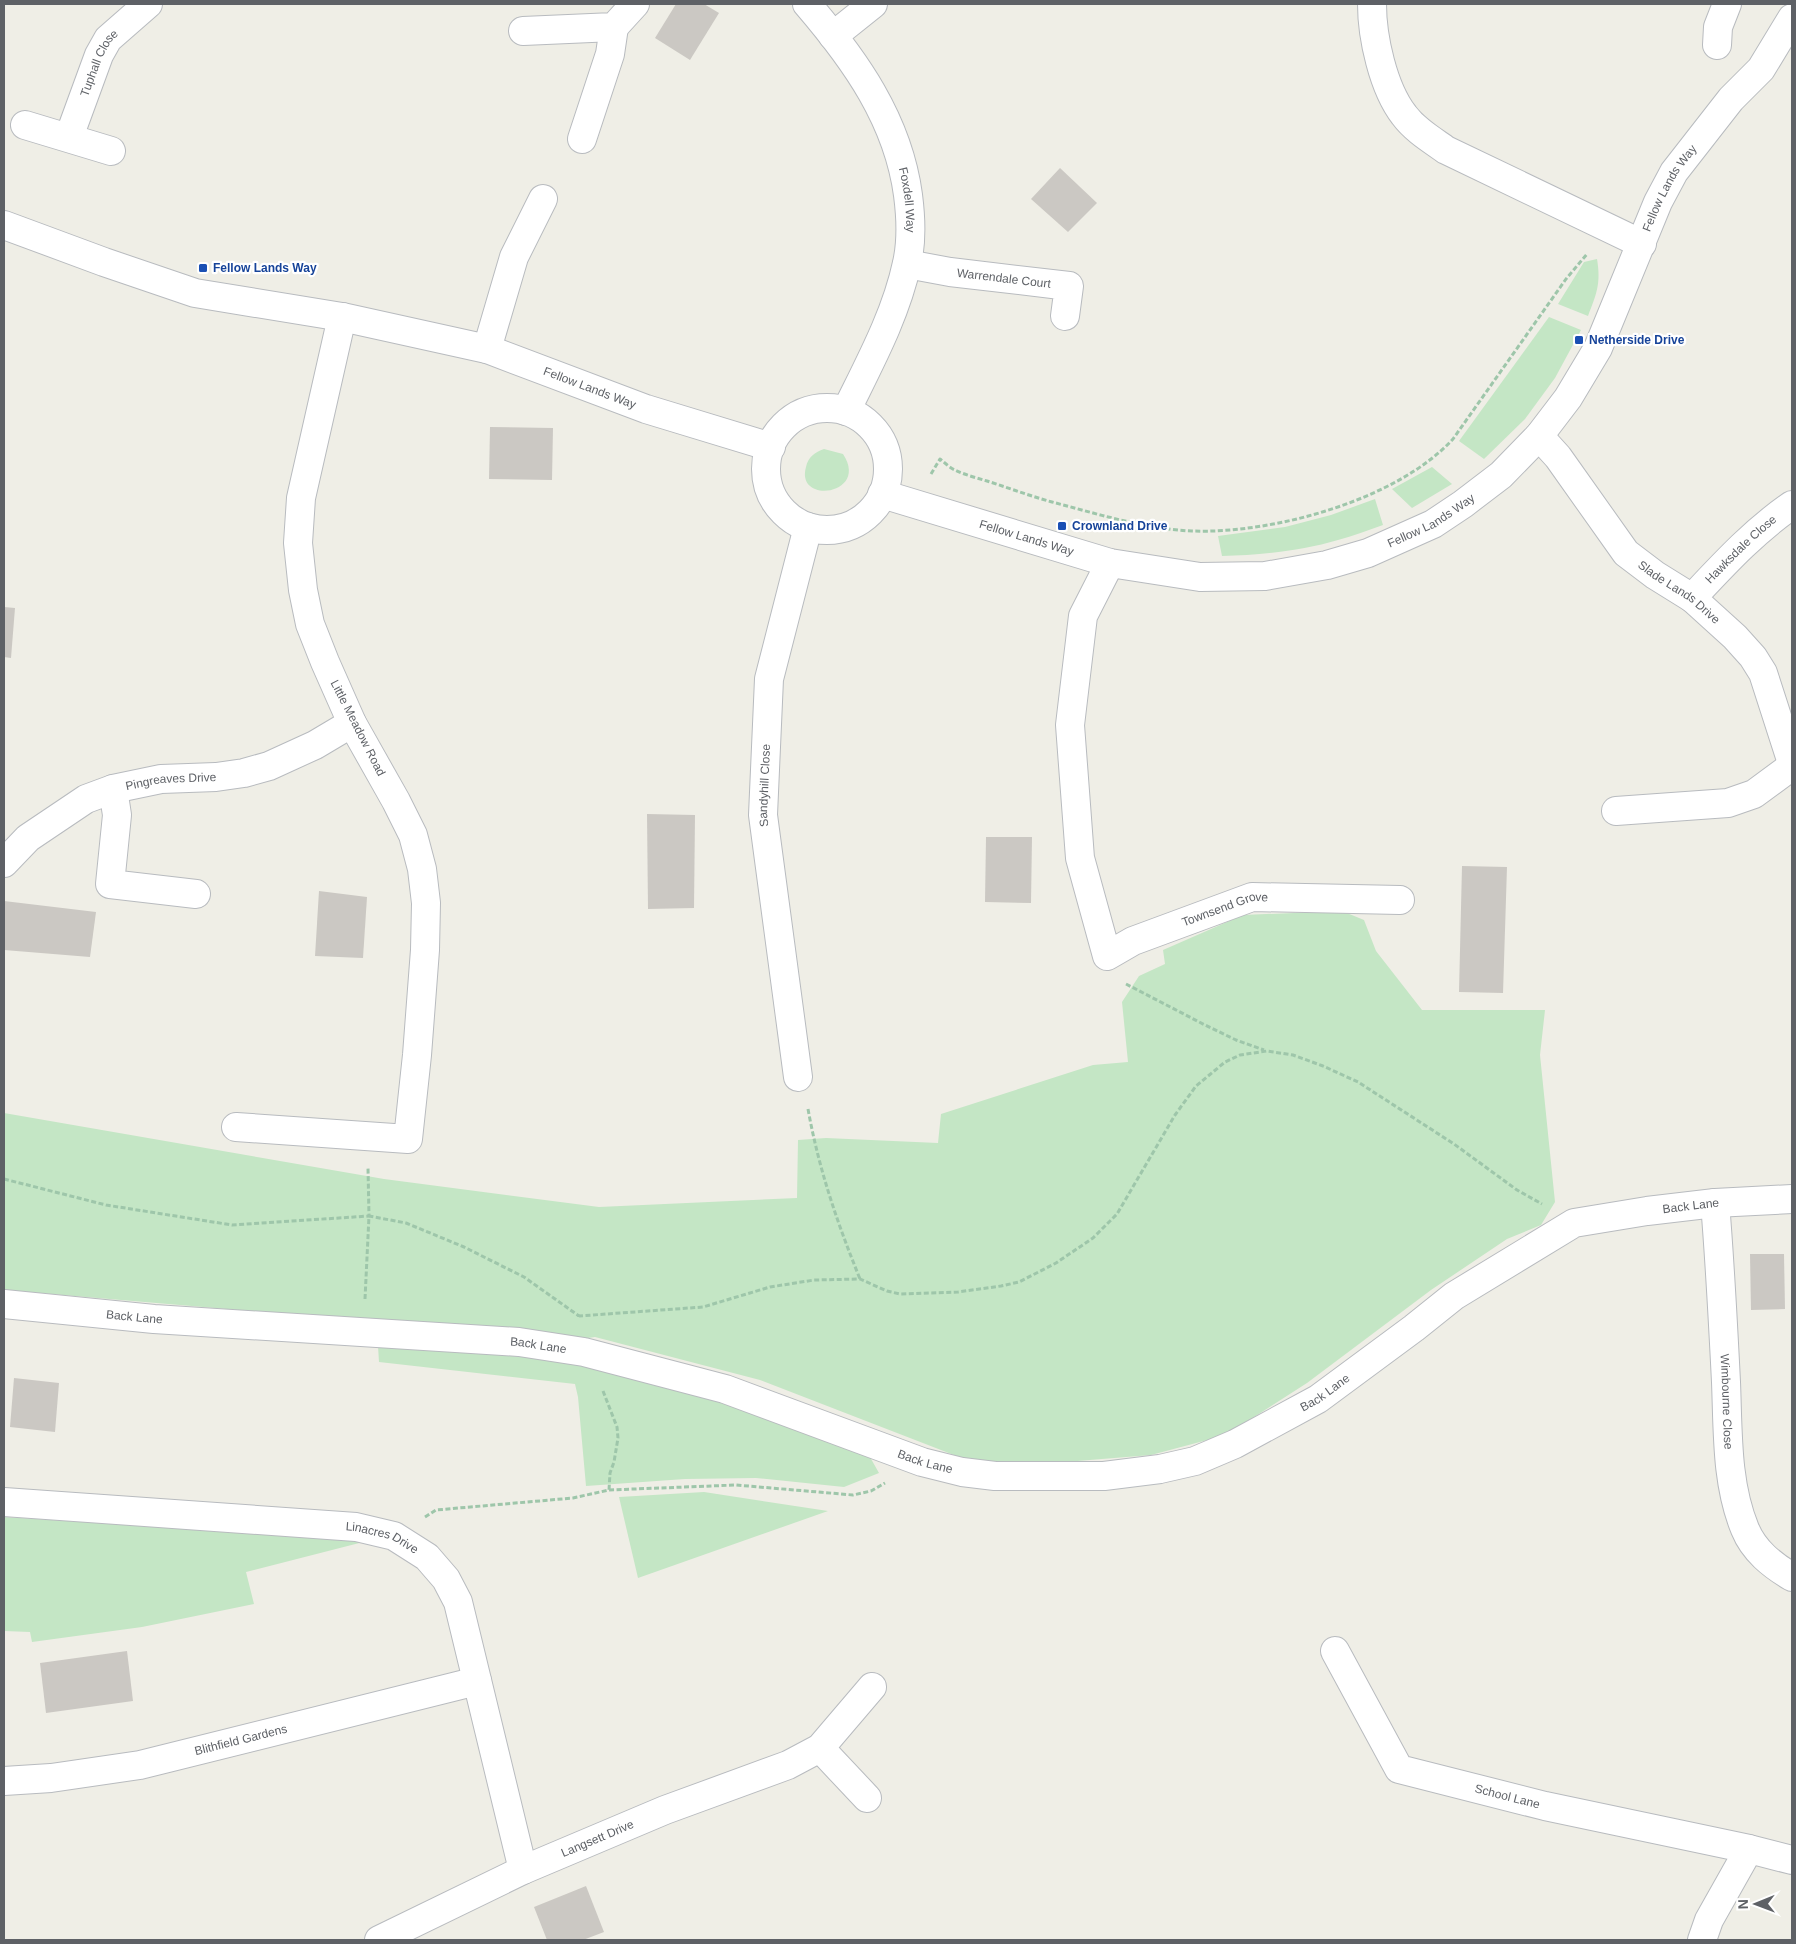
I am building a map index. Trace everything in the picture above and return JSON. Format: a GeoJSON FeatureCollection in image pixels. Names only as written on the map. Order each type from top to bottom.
{"type":"FeatureCollection","features":[{"type":"Feature","properties":{"kind":"street","name":"Tuphall Close"},"geometry":{"type":"LineString","coordinates":[[69,137],[99,55],[108,39],[148,4]]}},
{"type":"Feature","properties":{"kind":"street"},"geometry":{"type":"LineString","coordinates":[[582,139],[610,54],[614,26],[635,4]]}},
{"type":"Feature","properties":{"kind":"street","name":"Foxdell Way"},"geometry":{"type":"LineString","coordinates":[[806,4],[834,36],[870,88],[888,121],[902,160],[909,203],[911,224],[907,264],[890,316],[846,411]]}},
{"type":"Feature","properties":{"kind":"street"},"geometry":{"type":"LineString","coordinates":[[834,36],[873,4]]}},
{"type":"Feature","properties":{"kind":"street"},"geometry":{"type":"LineString","coordinates":[[1372,4],[1372,20],[1377,46],[1393,98],[1404,116],[1420,131],[1446,150],[1642,244]]}},
{"type":"Feature","properties":{"kind":"street"},"geometry":{"type":"LineString","coordinates":[[1717,45],[1718,27],[1727,4]]}},
{"type":"Feature","properties":{"kind":"street","name":"Fellow Lands Way"},"geometry":{"type":"LineString","coordinates":[[882,494],[1110,563],[1181,575],[1226,578],[1274,575],[1327,566],[1368,553],[1433,524],[1463,504],[1500,475],[1538,436],[1568,398],[1592,361],[1658,202],[1674,172],[1731,99],[1761,69],[1792,18]]}},
{"type":"Feature","properties":{"kind":"street"},"geometry":{"type":"LineString","coordinates":[[523,31],[614,26]]}},
{"type":"Feature","properties":{"kind":"street","name":"Fellow Lands Way"},"geometry":{"type":"LineString","coordinates":[[1761,69],[1792,53]]}},
{"type":"Feature","properties":{"kind":"street"},"geometry":{"type":"LineString","coordinates":[[26,125],[111,151]]}},
{"type":"Feature","properties":{"kind":"street"},"geometry":{"type":"LineString","coordinates":[[487,349],[514,257],[543,200]]}},
{"type":"Feature","properties":{"kind":"street","name":"Fellow Lands Way"},"geometry":{"type":"LineString","coordinates":[[4,225],[195,293],[342,317],[487,349],[646,409],[771,447]]}},
{"type":"Feature","properties":{"kind":"street","name":"Warrendale Court"},"geometry":{"type":"LineString","coordinates":[[907,264],[950,272],[1069,286],[1064,316]]}},
{"type":"Feature","properties":{"kind":"street","name":"Little Meadow Road"},"geometry":{"type":"LineString","coordinates":[[236,1127],[408,1139],[425,950],[426,904],[422,869],[413,836],[396,800],[352,723],[310,624],[303,590],[298,543],[301,498],[342,317]]}},
{"type":"Feature","properties":{"kind":"street"},"geometry":{"type":"LineString","coordinates":[[812,409],[846,411],[862,419],[873,427],[884,443],[886,477],[882,494],[874,510],[862,521],[849,527],[835,530],[808,527],[786,514],[777,505],[767,483],[766,462],[771,447],[778,432],[799,415],[812,409]]}},
{"type":"Feature","properties":{"kind":"street","name":"Slade Lands Drive"},"geometry":{"type":"LineString","coordinates":[[1538,436],[1558,457],[1626,553],[1655,575],[1692,598],[1735,637],[1753,657],[1763,673],[1792,764],[1754,794],[1728,803],[1616,812]]}},
{"type":"Feature","properties":{"kind":"street","name":"Hawksdale Close"},"geometry":{"type":"LineString","coordinates":[[1692,598],[1761,529],[1792,505]]}},
{"type":"Feature","properties":{"kind":"street","name":"Sandyhill Close"},"geometry":{"type":"LineString","coordinates":[[798,1077],[762,815],[769,679],[808,527]]}},
{"type":"Feature","properties":{"kind":"street"},"geometry":{"type":"LineString","coordinates":[[1107,956],[1080,858],[1070,725],[1083,616],[1110,563]]}},
{"type":"Feature","properties":{"kind":"street","name":"Pingreaves Drive"},"geometry":{"type":"LineString","coordinates":[[4,862],[28,838],[86,798],[113,789],[161,779],[216,777],[244,773],[269,766],[315,745],[352,723]]}},
{"type":"Feature","properties":{"kind":"street"},"geometry":{"type":"LineString","coordinates":[[113,789],[117,815],[110,884],[196,894]]}},
{"type":"Feature","properties":{"kind":"street","name":"Townsend Grove"},"geometry":{"type":"LineString","coordinates":[[1107,956],[1133,941],[1252,897],[1400,900]]}},
{"type":"Feature","properties":{"kind":"street","name":"Back Lane"},"geometry":{"type":"LineString","coordinates":[[4,1304],[154,1320],[519,1342],[584,1352],[725,1389],[922,1462],[962,1472],[995,1476],[1058,1478],[1114,1475],[1195,1462],[1235,1444],[1318,1399],[1454,1296],[1574,1224],[1647,1211],[1715,1203],[1792,1199]]}},
{"type":"Feature","properties":{"kind":"street","name":"Wimbourne Close"},"geometry":{"type":"LineString","coordinates":[[1715,1203],[1729,1447],[1737,1506],[1746,1531],[1758,1551],[1776,1568],[1792,1577]]}},
{"type":"Feature","properties":{"kind":"street","name":"Linacres Drive"},"geometry":{"type":"LineString","coordinates":[[4,1502],[356,1527],[394,1536],[427,1557],[446,1579],[458,1602],[523,1870]]}},
{"type":"Feature","properties":{"kind":"street","name":"School Lane"},"geometry":{"type":"LineString","coordinates":[[1335,1651],[1399,1769],[1570,1812],[1749,1849],[1792,1860]]}},
{"type":"Feature","properties":{"kind":"street","name":"Blithfield Gardens"},"geometry":{"type":"LineString","coordinates":[[4,1781],[51,1778],[140,1765],[477,1681]]}},
{"type":"Feature","properties":{"kind":"street","name":"Langsett Drive"},"geometry":{"type":"LineString","coordinates":[[379,1940],[523,1870],[665,1810],[788,1765],[820,1748],[872,1687]]}},
{"type":"Feature","properties":{"kind":"street"},"geometry":{"type":"LineString","coordinates":[[820,1748],[867,1798]]}},
{"type":"Feature","properties":{"kind":"street"},"geometry":{"type":"LineString","coordinates":[[1702,1940],[1709,1920],[1749,1849]]}},
{"type":"Feature","properties":{"kind":"path"},"geometry":{"type":"LineString","coordinates":[[913,503],[940,459],[954,470],[1038,498],[1131,522],[1190,531],[1227,531],[1272,525],[1312,515],[1372,494],[1429,462],[1453,440],[1566,279],[1587,253],[1613,231]]}},
{"type":"Feature","properties":{"kind":"path"},"geometry":{"type":"LineString","coordinates":[[1107,956],[1126,985],[1236,1040],[1267,1051],[1300,1058],[1358,1082],[1454,1144],[1517,1190],[1574,1224]]}},
{"type":"Feature","properties":{"kind":"path"},"geometry":{"type":"LineString","coordinates":[[4,1179],[106,1205],[232,1225],[369,1216],[406,1223],[464,1247],[524,1277],[579,1316],[703,1307],[790,1282],[814,1280],[860,1279],[887,1291],[900,1294],[958,1292],[1019,1282],[1043,1270],[1094,1238],[1117,1214],[1175,1116],[1196,1086],[1225,1062],[1240,1055],[1267,1051]]}},
{"type":"Feature","properties":{"kind":"path"},"geometry":{"type":"LineString","coordinates":[[798,1077],[804,1090],[815,1147],[827,1191],[860,1279]]}},
{"type":"Feature","properties":{"kind":"path"},"geometry":{"type":"LineString","coordinates":[[364,1332],[369,1216]]}},
{"type":"Feature","properties":{"kind":"path"},"geometry":{"type":"LineString","coordinates":[[579,1316],[584,1352],[607,1399],[617,1427],[617,1450],[610,1473],[609,1490]]}},
{"type":"Feature","properties":{"kind":"path"},"geometry":{"type":"LineString","coordinates":[[394,1536],[436,1510],[573,1498],[609,1490],[736,1485],[853,1495],[871,1491]]}},
{"type":"Feature","properties":{"kind":"green space"},"geometry":{"type":"Polygon","coordinates":[[[1597,259],[1599,275],[1597,288],[1588,316],[1558,304],[1584,262],[1597,259]]]}},
{"type":"Feature","properties":{"kind":"green space"},"geometry":{"type":"Polygon","coordinates":[[[1549,317],[1581,330],[1555,378],[1525,419],[1484,459],[1459,441],[1549,317]]]}},
{"type":"Feature","properties":{"kind":"green space"},"geometry":{"type":"Polygon","coordinates":[[[824,449],[843,454],[849,468],[847,479],[840,486],[830,490],[820,490],[811,487],[806,479],[808,460],[815,453],[824,449]]]}},
{"type":"Feature","properties":{"kind":"green space"},"geometry":{"type":"Polygon","coordinates":[[[1432,467],[1452,484],[1412,508],[1392,489],[1432,467]]]}},
{"type":"Feature","properties":{"kind":"green space"},"geometry":{"type":"Polygon","coordinates":[[[1375,499],[1383,525],[1324,544],[1295,550],[1222,556],[1218,536],[1285,527],[1331,515],[1375,499]]]}},
{"type":"Feature","properties":{"kind":"green space"},"geometry":{"type":"Polygon","coordinates":[[[1342,911],[1364,920],[1376,951],[1422,1010],[1545,1010],[1540,1055],[1555,1202],[1541,1225],[1507,1239],[1431,1290],[1307,1383],[1226,1435],[1151,1455],[1053,1463],[972,1462],[760,1380],[595,1337],[561,1342],[510,1333],[4,1290],[4,1113],[384,1179],[599,1207],[797,1198],[798,1140],[826,1138],[938,1143],[941,1114],[1093,1065],[1128,1062],[1122,1002],[1139,976],[1165,964],[1163,950],[1243,915],[1342,911]]]}},
{"type":"Feature","properties":{"kind":"green space"},"geometry":{"type":"Polygon","coordinates":[[[378,1346],[579,1361],[751,1406],[866,1450],[879,1473],[844,1487],[756,1478],[685,1479],[586,1486],[578,1397],[575,1384],[379,1362],[378,1346]]]}},
{"type":"Feature","properties":{"kind":"green space"},"geometry":{"type":"Polygon","coordinates":[[[704,1492],[828,1511],[638,1578],[619,1497],[704,1492]]]}},
{"type":"Feature","properties":{"kind":"green space"},"geometry":{"type":"Polygon","coordinates":[[[4,1517],[371,1540],[246,1572],[254,1604],[142,1627],[32,1642],[30,1632],[4,1631],[4,1517]]]}},
{"type":"Feature","properties":{"kind":"building"},"geometry":{"type":"Polygon","coordinates":[[[676,4],[704,4],[719,13],[690,60],[655,38],[676,4]]]}},
{"type":"Feature","properties":{"kind":"building"},"geometry":{"type":"Polygon","coordinates":[[[1060,168],[1097,203],[1068,232],[1031,199],[1060,168]]]}},
{"type":"Feature","properties":{"kind":"building"},"geometry":{"type":"Polygon","coordinates":[[[490,427],[553,428],[552,480],[489,479],[490,427]]]}},
{"type":"Feature","properties":{"kind":"building"},"geometry":{"type":"Polygon","coordinates":[[[4,607],[15,608],[11,658],[4,657],[4,607]]]}},
{"type":"Feature","properties":{"kind":"building"},"geometry":{"type":"Polygon","coordinates":[[[647,814],[695,815],[694,908],[648,909],[647,814]]]}},
{"type":"Feature","properties":{"kind":"building"},"geometry":{"type":"Polygon","coordinates":[[[986,837],[1032,837],[1031,903],[985,902],[986,837]]]}},
{"type":"Feature","properties":{"kind":"building"},"geometry":{"type":"Polygon","coordinates":[[[1462,866],[1507,867],[1503,993],[1459,992],[1462,866]]]}},
{"type":"Feature","properties":{"kind":"building"},"geometry":{"type":"Polygon","coordinates":[[[319,891],[367,897],[363,958],[315,956],[319,891]]]}},
{"type":"Feature","properties":{"kind":"building"},"geometry":{"type":"Polygon","coordinates":[[[4,901],[96,912],[90,957],[4,950],[4,901]]]}},
{"type":"Feature","properties":{"kind":"building"},"geometry":{"type":"Polygon","coordinates":[[[1750,1254],[1784,1254],[1785,1309],[1751,1310],[1750,1254]]]}},
{"type":"Feature","properties":{"kind":"building"},"geometry":{"type":"Polygon","coordinates":[[[14,1378],[59,1383],[55,1432],[10,1427],[14,1378]]]}},
{"type":"Feature","properties":{"kind":"building"},"geometry":{"type":"Polygon","coordinates":[[[127,1651],[133,1701],[46,1713],[40,1663],[127,1651]]]}},
{"type":"Feature","properties":{"kind":"building"},"geometry":{"type":"Polygon","coordinates":[[[586,1886],[604,1932],[583,1940],[547,1940],[534,1907],[586,1886]]]}},
{"type":"Feature","properties":{"kind":"place","name":"Fellow Lands Way"},"geometry":{"type":"Point","coordinates":[203,268]}},
{"type":"Feature","properties":{"kind":"place","name":"Netherside Drive"},"geometry":{"type":"Point","coordinates":[1579,340]}},
{"type":"Feature","properties":{"kind":"place","name":"Crownland Drive"},"geometry":{"type":"Point","coordinates":[1062,526]}}]}
